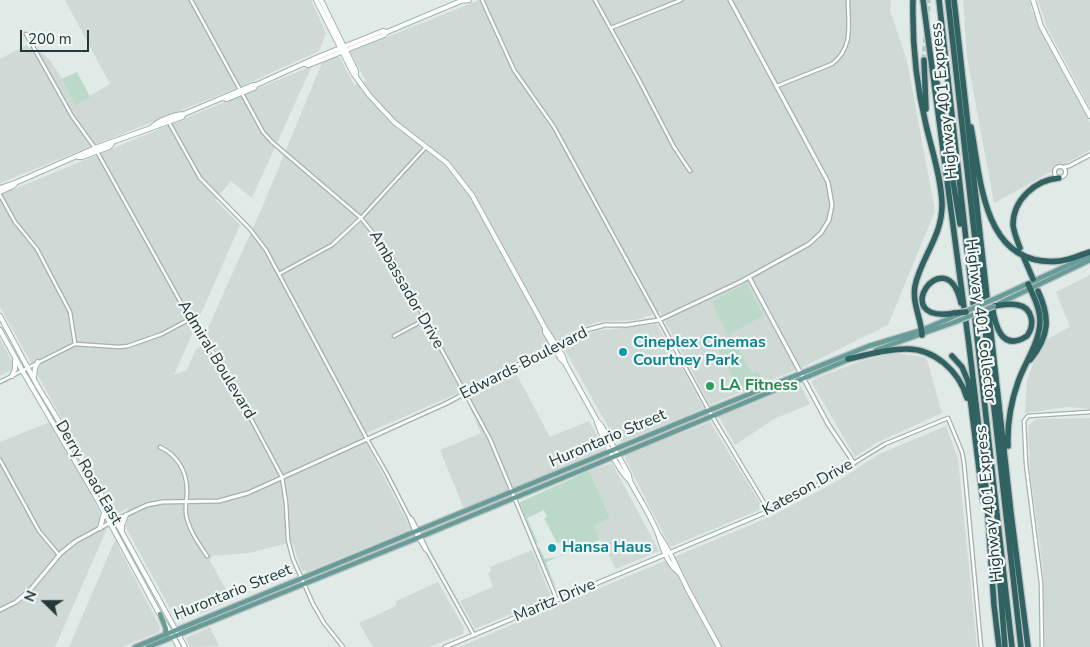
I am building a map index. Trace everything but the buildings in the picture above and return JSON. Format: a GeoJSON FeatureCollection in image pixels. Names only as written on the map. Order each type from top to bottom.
{"type":"FeatureCollection","features":[{"type":"Feature","properties":{"kind":"highway"},"geometry":{"type":"LineString","coordinates":[[913,0],[917,80],[941,190],[942,208],[939,228],[915,287],[916,306],[922,332]]}},
{"type":"Feature","properties":{"kind":"highway","name":"Highway 401 Collector"},"geometry":{"type":"LineString","coordinates":[[923,0],[970,345],[986,488],[999,647]]}},
{"type":"Feature","properties":{"kind":"highway","name":"Highway 401 Express"},"geometry":{"type":"LineString","coordinates":[[939,0],[1012,647]]}},
{"type":"Feature","properties":{"kind":"highway","name":"Highway 401 Express"},"geometry":{"type":"LineString","coordinates":[[948,0],[1021,647]]}},
{"type":"Feature","properties":{"kind":"highway","name":"Highway 401 Collector"},"geometry":{"type":"LineString","coordinates":[[954,0],[1028,647]]}},
{"type":"Feature","properties":{"kind":"highway"},"geometry":{"type":"LineString","coordinates":[[924,60],[925,97],[931,146]]}},
{"type":"Feature","properties":{"kind":"highway"},"geometry":{"type":"LineString","coordinates":[[931,64],[936,75],[971,290]]}},
{"type":"Feature","properties":{"kind":"highway"},"geometry":{"type":"LineString","coordinates":[[964,87],[986,206],[991,222],[999,235],[1019,252],[1042,260],[1064,260],[1090,253]]}},
{"type":"Feature","properties":{"kind":"highway"},"geometry":{"type":"LineString","coordinates":[[1020,248],[1013,223],[1019,204],[1032,189],[1048,180],[1059,178]]}},
{"type":"Feature","properties":{"kind":"highway"},"geometry":{"type":"LineString","coordinates":[[1024,258],[1033,279]]}},
{"type":"Feature","properties":{"kind":"highway"},"geometry":{"type":"LineString","coordinates":[[966,312],[955,317],[937,314],[928,310],[925,307],[922,296],[927,284],[942,279],[952,283],[956,288],[960,299],[970,345]]}},
{"type":"Feature","properties":{"kind":"highway"},"geometry":{"type":"LineString","coordinates":[[986,287],[989,292],[994,319],[999,333],[1011,340],[1019,340],[1027,336],[1032,324],[1029,312],[1018,305],[998,305]]}},
{"type":"Feature","properties":{"kind":"highway"},"geometry":{"type":"LineString","coordinates":[[1009,483],[1009,422],[1015,391],[1034,346],[1040,326],[1039,312],[1029,287]]}},
{"type":"Feature","properties":{"kind":"highway"},"geometry":{"type":"LineString","coordinates":[[1024,367],[1038,348],[1047,327],[1046,313],[1038,291]]}},
{"type":"Feature","properties":{"kind":"highway"},"geometry":{"type":"LineString","coordinates":[[848,359],[906,349],[922,351],[933,356],[949,368],[960,381],[966,395],[972,422]]}},
{"type":"Feature","properties":{"kind":"highway"},"geometry":{"type":"LineString","coordinates":[[952,356],[962,367],[968,381],[972,422],[989,537]]}},
{"type":"Feature","properties":{"kind":"highway"},"geometry":{"type":"LineString","coordinates":[[997,510],[995,519],[1005,647]]}},
{"type":"Feature","properties":{"kind":"main road"},"geometry":{"type":"LineString","coordinates":[[316,0],[353,72],[369,95],[386,115],[446,163],[472,195],[555,346],[563,356],[596,420],[601,425],[625,476],[630,481],[668,553],[678,567],[678,572],[720,647]]}},
{"type":"Feature","properties":{"kind":"main road"},"geometry":{"type":"LineString","coordinates":[[321,0],[342,50]]}},
{"type":"Feature","properties":{"kind":"main road"},"geometry":{"type":"LineString","coordinates":[[0,188],[168,120],[182,117],[184,114],[253,85],[306,64],[310,65],[342,50],[384,35],[387,32],[462,0],[469,0]]}},
{"type":"Feature","properties":{"kind":"main road"},"geometry":{"type":"LineString","coordinates":[[1033,0],[1041,26],[1090,116]]}},
{"type":"Feature","properties":{"kind":"main road"},"geometry":{"type":"LineString","coordinates":[[0,193],[15,183]]}},
{"type":"Feature","properties":{"kind":"main road","name":"Hurontario Street"},"geometry":{"type":"LineString","coordinates":[[148,647],[177,632],[302,578],[710,410],[922,332],[955,317],[998,305],[1090,253]]}},
{"type":"Feature","properties":{"kind":"main road","name":"Hurontario Street"},"geometry":{"type":"LineString","coordinates":[[966,312],[1090,260]]}},
{"type":"Feature","properties":{"kind":"main road","name":"Derry Road East"},"geometry":{"type":"LineString","coordinates":[[0,316],[27,368],[94,482],[104,511],[179,647]]}},
{"type":"Feature","properties":{"kind":"main road","name":"Derry Road East"},"geometry":{"type":"LineString","coordinates":[[0,330],[89,484],[115,520],[185,647]]}},
{"type":"Feature","properties":{"kind":"main road","name":"Hurontario Street"},"geometry":{"type":"LineString","coordinates":[[177,632],[304,584],[616,456],[712,416],[869,346],[922,332]]}},
{"type":"Feature","properties":{"kind":"main road"},"geometry":{"type":"LineString","coordinates":[[12,376],[15,369],[15,357]]}},
{"type":"Feature","properties":{"kind":"main road"},"geometry":{"type":"LineString","coordinates":[[34,380],[35,368],[38,362]]}},
{"type":"Feature","properties":{"kind":"main road"},"geometry":{"type":"LineString","coordinates":[[38,398],[42,394]]}},
{"type":"Feature","properties":{"kind":"main road"},"geometry":{"type":"LineString","coordinates":[[47,413],[52,410]]}},
{"type":"Feature","properties":{"kind":"main road"},"geometry":{"type":"LineString","coordinates":[[89,484],[94,482]]}},
{"type":"Feature","properties":{"kind":"main road"},"geometry":{"type":"LineString","coordinates":[[100,528],[104,511]]}},
{"type":"Feature","properties":{"kind":"main road"},"geometry":{"type":"LineString","coordinates":[[122,532],[122,525],[126,515]]}},
{"type":"Feature","properties":{"kind":"main road"},"geometry":{"type":"LineString","coordinates":[[160,614],[166,629],[165,635]]}},
{"type":"Feature","properties":{"kind":"main road","name":"Hurontario Street"},"geometry":{"type":"LineString","coordinates":[[135,647],[165,635],[172,635]]}},
{"type":"Feature","properties":{"kind":"street","name":"Ambassador Drive"},"geometry":{"type":"LineString","coordinates":[[191,0],[263,132],[272,142],[361,218],[382,244],[490,439],[557,600]]}},
{"type":"Feature","properties":{"kind":"street"},"geometry":{"type":"LineString","coordinates":[[482,0],[508,60],[526,89],[554,127],[712,416],[770,511]]}},
{"type":"Feature","properties":{"kind":"street"},"geometry":{"type":"LineString","coordinates":[[595,0],[676,152],[690,172]]}},
{"type":"Feature","properties":{"kind":"street"},"geometry":{"type":"LineString","coordinates":[[611,28],[681,0]]}},
{"type":"Feature","properties":{"kind":"street","name":"Edwards Boulevard"},"geometry":{"type":"LineString","coordinates":[[0,610],[16,602],[31,589],[59,555],[76,541],[110,522],[148,505],[162,502],[222,500],[248,492],[466,394],[579,332],[605,325],[660,320],[712,296],[809,244],[829,220],[832,205],[828,182],[730,0]]}},
{"type":"Feature","properties":{"kind":"street"},"geometry":{"type":"LineString","coordinates":[[777,86],[832,64],[839,59],[847,47],[849,34],[848,0]]}},
{"type":"Feature","properties":{"kind":"street","name":"Admiral Boulevard"},"geometry":{"type":"LineString","coordinates":[[26,34],[72,116],[96,150],[190,318],[224,368],[282,477],[286,503],[288,540],[293,559],[320,617],[343,647]]}},
{"type":"Feature","properties":{"kind":"street"},"geometry":{"type":"LineString","coordinates":[[168,120],[200,178],[250,229],[266,250],[366,439],[409,517],[412,519],[425,549],[474,635]]}},
{"type":"Feature","properties":{"kind":"street"},"geometry":{"type":"LineString","coordinates":[[279,274],[332,245],[361,218],[426,147]]}},
{"type":"Feature","properties":{"kind":"street"},"geometry":{"type":"LineString","coordinates":[[1077,162],[1063,177],[1059,178],[1055,175],[1054,171],[1057,168],[1066,167],[1090,155]]}},
{"type":"Feature","properties":{"kind":"street"},"geometry":{"type":"LineString","coordinates":[[1062,167],[1066,173]]}},
{"type":"Feature","properties":{"kind":"street"},"geometry":{"type":"LineString","coordinates":[[0,193],[14,222],[37,249],[70,312],[75,344]]}},
{"type":"Feature","properties":{"kind":"street"},"geometry":{"type":"LineString","coordinates":[[749,277],[828,424],[854,463]]}},
{"type":"Feature","properties":{"kind":"street"},"geometry":{"type":"LineString","coordinates":[[0,382],[75,344],[128,346],[162,334],[190,318]]}},
{"type":"Feature","properties":{"kind":"street"},"geometry":{"type":"LineString","coordinates":[[394,336],[424,320]]}},
{"type":"Feature","properties":{"kind":"street"},"geometry":{"type":"LineString","coordinates":[[1042,647],[1041,583],[1027,474],[1024,421],[1028,416],[1090,412]]}},
{"type":"Feature","properties":{"kind":"street","name":"Kateson Drive"},"geometry":{"type":"LineString","coordinates":[[668,553],[770,511],[829,479],[884,444],[948,418],[962,452],[964,463],[981,647]]}},
{"type":"Feature","properties":{"kind":"street"},"geometry":{"type":"LineString","coordinates":[[160,447],[176,457],[186,478],[186,515],[207,556]]}},
{"type":"Feature","properties":{"kind":"street"},"geometry":{"type":"LineString","coordinates":[[0,460],[37,529],[59,555]]}},
{"type":"Feature","properties":{"kind":"street","name":"Maritz Drive"},"geometry":{"type":"LineString","coordinates":[[445,647],[668,553]]}},
{"type":"Feature","properties":{"kind":"shaded area"},"geometry":{"type":"Polygon","coordinates":[[[65,0],[311,0],[326,33],[319,51],[244,85],[0,183],[0,59],[30,43],[49,59],[75,104],[110,84],[65,0]]]}},
{"type":"Feature","properties":{"kind":"shaded area"},"geometry":{"type":"Polygon","coordinates":[[[479,0],[891,0],[890,11],[907,61],[935,211],[888,325],[803,367],[710,405],[660,312],[636,320],[598,322],[577,329],[511,364],[550,437],[589,421],[604,447],[602,450],[464,509],[440,450],[481,433],[463,391],[362,435],[411,529],[306,572],[305,570],[302,571],[292,542],[250,553],[212,556],[210,561],[232,600],[205,612],[177,621],[124,524],[128,508],[119,513],[106,498],[0,307],[0,195],[312,66],[252,198],[231,181],[215,200],[240,225],[174,375],[187,370],[196,349],[199,348],[264,203],[322,63],[337,56],[340,58],[354,85],[366,81],[350,52],[479,0]]]}},
{"type":"Feature","properties":{"kind":"shaded area"},"geometry":{"type":"Polygon","coordinates":[[[963,0],[1031,0],[1031,9],[1090,123],[1090,150],[994,203],[967,57],[963,0]]]}},
{"type":"Feature","properties":{"kind":"shaded area"},"geometry":{"type":"Polygon","coordinates":[[[1038,0],[1090,0],[1090,108],[1046,25],[1038,0]]]}},
{"type":"Feature","properties":{"kind":"shaded area"},"geometry":{"type":"Polygon","coordinates":[[[1090,275],[1090,409],[1068,407],[1025,413],[1027,380],[1036,356],[1047,339],[1070,327],[1056,292],[1090,275]]]}},
{"type":"Feature","properties":{"kind":"shaded area"},"geometry":{"type":"Polygon","coordinates":[[[657,324],[704,408],[622,442],[615,439],[565,350],[566,346],[596,331],[657,324]]]}},
{"type":"Feature","properties":{"kind":"shaded area"},"geometry":{"type":"Polygon","coordinates":[[[0,339],[13,363],[12,370],[0,376],[0,339]]]}},
{"type":"Feature","properties":{"kind":"shaded area"},"geometry":{"type":"Polygon","coordinates":[[[895,353],[923,357],[927,360],[942,413],[876,443],[855,457],[812,383],[814,379],[861,361],[895,353]]]}},
{"type":"Feature","properties":{"kind":"shaded area"},"geometry":{"type":"Polygon","coordinates":[[[800,384],[810,404],[774,419],[735,445],[719,417],[800,384]]]}},
{"type":"Feature","properties":{"kind":"shaded area"},"geometry":{"type":"Polygon","coordinates":[[[1090,418],[1090,647],[1045,647],[1043,570],[1030,471],[1028,426],[1036,419],[1090,418]]]}},
{"type":"Feature","properties":{"kind":"shaded area"},"geometry":{"type":"Polygon","coordinates":[[[50,422],[87,485],[107,529],[55,647],[0,647],[0,442],[50,422]]]}},
{"type":"Feature","properties":{"kind":"shaded area"},"geometry":{"type":"Polygon","coordinates":[[[710,422],[760,503],[759,510],[670,547],[625,458],[626,455],[710,422]]]}},
{"type":"Feature","properties":{"kind":"shaded area"},"geometry":{"type":"Polygon","coordinates":[[[946,426],[958,459],[977,647],[459,647],[772,516],[841,479],[879,454],[946,426]]]}},
{"type":"Feature","properties":{"kind":"shaded area"},"geometry":{"type":"Polygon","coordinates":[[[612,463],[659,551],[616,569],[593,526],[610,518],[589,471],[612,463]]]}},
{"type":"Feature","properties":{"kind":"shaded area"},"geometry":{"type":"Polygon","coordinates":[[[115,540],[160,627],[159,632],[122,647],[69,647],[115,540]]]}},
{"type":"Feature","properties":{"kind":"shaded area"},"geometry":{"type":"Polygon","coordinates":[[[532,550],[550,594],[549,598],[475,629],[460,601],[493,587],[488,573],[491,571],[490,567],[532,550]]]}},
{"type":"Feature","properties":{"kind":"shaded area"},"geometry":{"type":"Polygon","coordinates":[[[438,582],[464,628],[463,634],[429,647],[373,647],[359,623],[396,606],[396,601],[438,582]]]}},
{"type":"Feature","properties":{"kind":"shaded area"},"geometry":{"type":"Polygon","coordinates":[[[210,627],[219,646],[190,647],[186,638],[210,627]]]}},
{"type":"Feature","properties":{"kind":"green space"},"geometry":{"type":"Polygon","coordinates":[[[77,72],[90,97],[75,105],[62,79],[77,72]]]}},
{"type":"Feature","properties":{"kind":"green space"},"geometry":{"type":"Polygon","coordinates":[[[747,283],[763,316],[733,332],[731,335],[752,374],[758,371],[762,379],[739,388],[715,344],[729,338],[712,302],[747,283]]]}},
{"type":"Feature","properties":{"kind":"green space"},"geometry":{"type":"Polygon","coordinates":[[[589,471],[610,518],[594,526],[600,540],[546,562],[558,594],[538,549],[539,547],[545,559],[558,557],[565,552],[563,542],[557,543],[544,518],[547,517],[544,510],[527,518],[538,543],[536,543],[520,502],[589,471]]]}},
{"type":"Feature","properties":{"kind":"tunnel"},"geometry":{"type":"LineString","coordinates":[[927,20],[928,0]]}},
{"type":"Feature","properties":{"kind":"tunnel"},"geometry":{"type":"LineString","coordinates":[[924,60],[926,35]]}},
{"type":"Feature","properties":{"kind":"place","name":"Cineplex Cinemas Courtney Park"},"geometry":{"type":"Point","coordinates":[623,352]}},
{"type":"Feature","properties":{"kind":"place","name":"LA Fitness"},"geometry":{"type":"Point","coordinates":[710,386]}},
{"type":"Feature","properties":{"kind":"place","name":"Hansa Haus"},"geometry":{"type":"Point","coordinates":[552,548]}}]}
